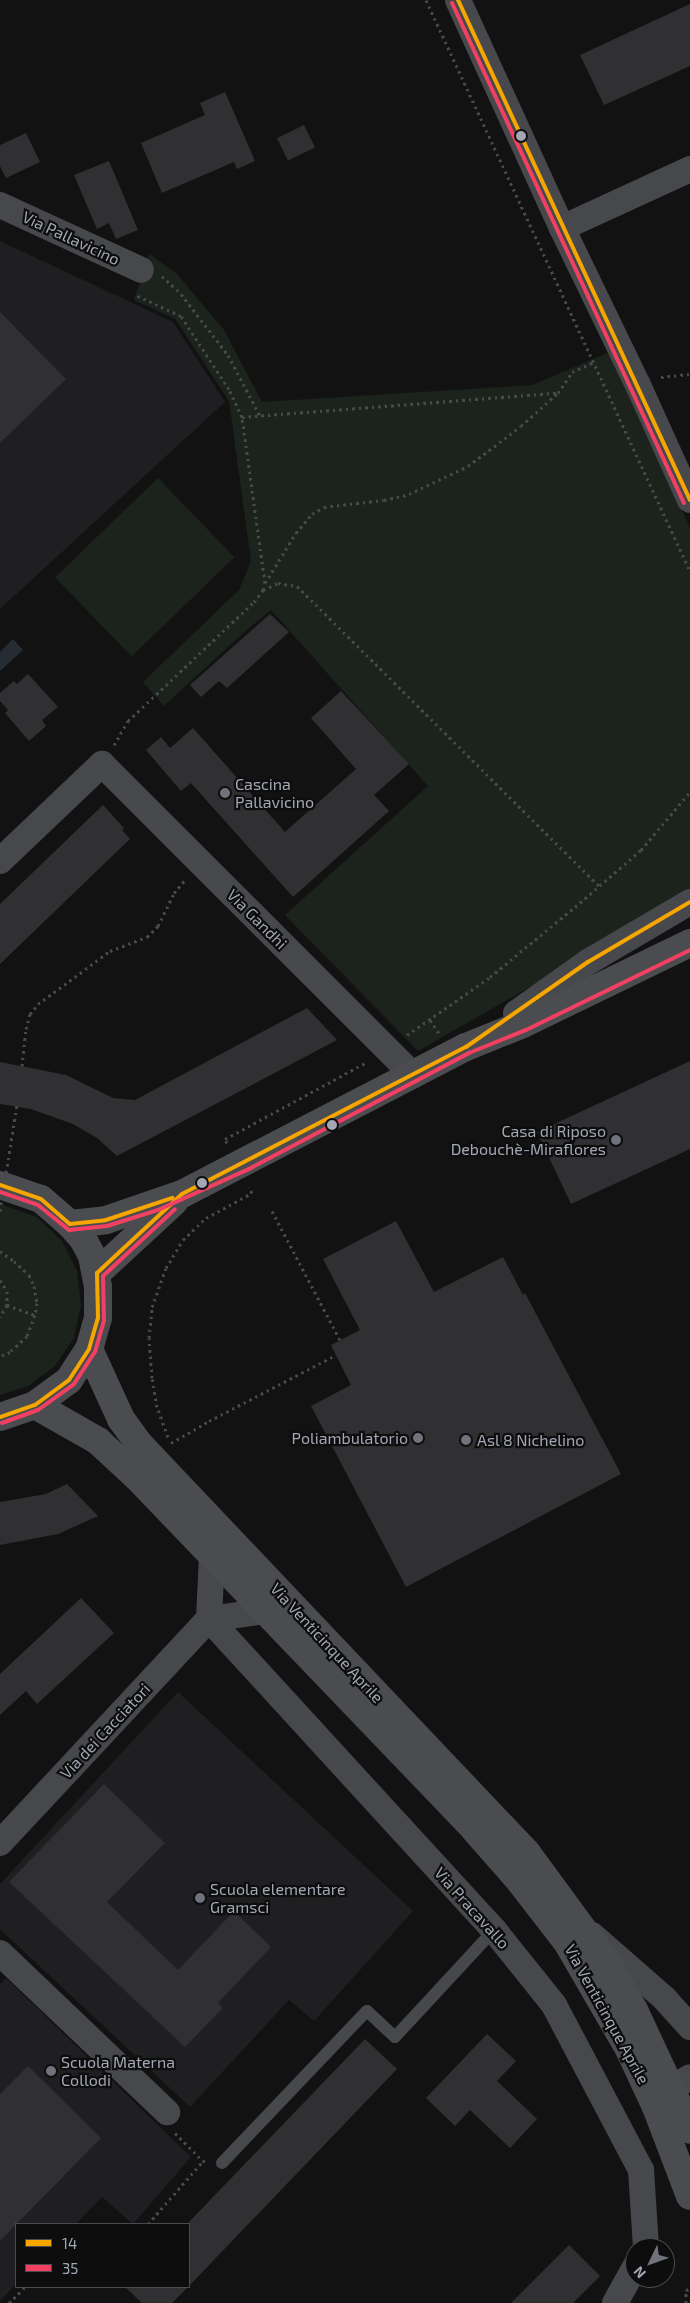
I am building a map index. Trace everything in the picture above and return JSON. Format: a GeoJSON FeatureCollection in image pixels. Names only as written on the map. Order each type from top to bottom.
{"type":"FeatureCollection","features":[{"type":"Feature","properties":{"kind":"main road"},"geometry":{"type":"LineString","coordinates":[[466,1047],[516,1013],[690,925]]}},
{"type":"Feature","properties":{"kind":"main road"},"geometry":{"type":"LineString","coordinates":[[70,1224],[106,1220],[182,1194],[466,1047],[523,1024],[690,943]]}},
{"type":"Feature","properties":{"kind":"main road"},"geometry":{"type":"LineString","coordinates":[[0,1185],[41,1199],[83,1238],[92,1256],[97,1273],[98,1318],[89,1349],[69,1380],[35,1405],[0,1417]]}},
{"type":"Feature","properties":{"kind":"main road"},"geometry":{"type":"LineString","coordinates":[[97,1273],[182,1194]]}},
{"type":"Feature","properties":{"kind":"main road","name":"Via Venticinque Aprile"},"geometry":{"type":"LineString","coordinates":[[89,1349],[121,1419],[140,1445],[527,1853],[606,1961],[634,2010],[681,2083],[690,2130]]}},
{"type":"Feature","properties":{"kind":"main road","name":"Via Venticinque Aprile"},"geometry":{"type":"LineString","coordinates":[[35,1405],[98,1441],[138,1478],[476,1830],[519,1880],[567,1942],[593,1984],[644,2079],[690,2196]]}},
{"type":"Feature","properties":{"kind":"street"},"geometry":{"type":"LineString","coordinates":[[458,0],[562,228],[638,385],[690,500]]}},
{"type":"Feature","properties":{"kind":"street"},"geometry":{"type":"LineString","coordinates":[[562,228],[690,169]]}},
{"type":"Feature","properties":{"kind":"street","name":"Via Pallavicino"},"geometry":{"type":"LineString","coordinates":[[0,205],[136,281]]}},
{"type":"Feature","properties":{"kind":"street"},"geometry":{"type":"LineString","coordinates":[[0,861],[102,764]]}},
{"type":"Feature","properties":{"kind":"street","name":"Via Gandhi"},"geometry":{"type":"LineString","coordinates":[[102,764],[413,1074]]}},
{"type":"Feature","properties":{"kind":"street"},"geometry":{"type":"LineString","coordinates":[[516,1013],[588,962],[690,902]]}},
{"type":"Feature","properties":{"kind":"street"},"geometry":{"type":"LineString","coordinates":[[209,1619],[212,1555]]}},
{"type":"Feature","properties":{"kind":"street","name":"Via Venticinque Aprile"},"geometry":{"type":"LineString","coordinates":[[209,1619],[266,1611]]}},
{"type":"Feature","properties":{"kind":"street","name":"Via dei Cacciatori"},"geometry":{"type":"LineString","coordinates":[[0,1843],[209,1619]]}},
{"type":"Feature","properties":{"kind":"street","name":"Via Pracavallo"},"geometry":{"type":"LineString","coordinates":[[209,1619],[494,1930],[554,2005],[640,2170],[645,2238]]}},
{"type":"Feature","properties":{"kind":"street","name":"Via Venticinque Aprile"},"geometry":{"type":"LineString","coordinates":[[582,1927],[636,1972],[690,2027]]}},
{"type":"Feature","properties":{"kind":"street"},"geometry":{"type":"LineString","coordinates":[[0,1953],[167,2112]]}},
{"type":"Feature","properties":{"kind":"street"},"geometry":{"type":"LineString","coordinates":[[615,2303],[625,2285]]}},
{"type":"Feature","properties":{"kind":"lane"},"geometry":{"type":"LineString","coordinates":[[222,2163],[367,2011],[395,2037],[494,1930]]}},
{"type":"Feature","properties":{"kind":"path"},"geometry":{"type":"LineString","coordinates":[[426,0],[690,571]]}},
{"type":"Feature","properties":{"kind":"path"},"geometry":{"type":"LineString","coordinates":[[260,416],[228,355],[181,294],[154,269],[136,281],[181,316],[229,389],[242,417],[265,582]]}},
{"type":"Feature","properties":{"kind":"path"},"geometry":{"type":"LineString","coordinates":[[102,764],[128,721],[254,602],[296,533],[312,514],[324,507],[384,500],[427,487],[468,466],[521,426],[558,393],[572,372],[594,362]]}},
{"type":"Feature","properties":{"kind":"path"},"geometry":{"type":"LineString","coordinates":[[242,417],[558,393]]}},
{"type":"Feature","properties":{"kind":"path"},"geometry":{"type":"LineString","coordinates":[[263,590],[278,583],[297,586],[599,886]]}},
{"type":"Feature","properties":{"kind":"path"},"geometry":{"type":"LineString","coordinates":[[225,1139],[364,1064],[490,977],[641,850],[690,792]]}},
{"type":"Feature","properties":{"kind":"path"},"geometry":{"type":"LineString","coordinates":[[22,1066],[26,1029],[30,1014],[38,1004],[110,951],[147,937],[158,926],[174,892],[202,864]]}},
{"type":"Feature","properties":{"kind":"path"},"geometry":{"type":"LineString","coordinates":[[0,1211],[17,1106]]}},
{"type":"Feature","properties":{"kind":"path"},"geometry":{"type":"LineString","coordinates":[[252,1193],[206,1218],[183,1240],[166,1268],[152,1307],[149,1338],[152,1378],[157,1408],[171,1444],[209,1421],[336,1355]]}},
{"type":"Feature","properties":{"kind":"path"},"geometry":{"type":"LineString","coordinates":[[272,1211],[340,1340]]}},
{"type":"Feature","properties":{"kind":"path"},"geometry":{"type":"LineString","coordinates":[[0,1251],[29,1275],[36,1296],[35,1315],[27,1336],[10,1352],[0,1356]]}},
{"type":"Feature","properties":{"kind":"path"},"geometry":{"type":"LineString","coordinates":[[0,1280],[7,1291],[7,1306],[0,1317]]}},
{"type":"Feature","properties":{"kind":"path"},"geometry":{"type":"LineString","coordinates":[[7,1306],[35,1315]]}},
{"type":"Feature","properties":{"kind":"path"},"geometry":{"type":"LineString","coordinates":[[149,2223],[203,2161],[222,2163]]}},
{"type":"Feature","properties":{"kind":"path"},"geometry":{"type":"LineString","coordinates":[[10,2303],[24,2288]]}},
{"type":"Feature","properties":{"kind":"path"},"geometry":{"type":"LineString","coordinates":[[686,2303],[686,2290],[690,2289]]}},
{"type":"Feature","properties":{"kind":"shaded area"},"geometry":{"type":"Polygon","coordinates":[[[0,241],[173,322],[225,402],[0,609],[0,241]]]}},
{"type":"Feature","properties":{"kind":"shaded area"},"geometry":{"type":"Polygon","coordinates":[[[149,254],[176,273],[224,330],[262,402],[532,385],[610,352],[690,528],[690,895],[418,1051],[285,915],[428,786],[271,610],[242,634],[164,706],[143,682],[239,590],[251,561],[229,401],[175,319],[134,300],[149,254]]]}},
{"type":"Feature","properties":{"kind":"shaded area"},"geometry":{"type":"Polygon","coordinates":[[[158,478],[234,557],[132,656],[55,577],[158,478]]]}},
{"type":"Feature","properties":{"kind":"shaded area"},"geometry":{"type":"Polygon","coordinates":[[[13,639],[23,650],[0,671],[0,652],[13,639]]]}},
{"type":"Feature","properties":{"kind":"shaded area"},"geometry":{"type":"Polygon","coordinates":[[[0,1204],[37,1217],[62,1241],[77,1271],[81,1305],[74,1338],[55,1366],[28,1386],[0,1395],[0,1204]]]}},
{"type":"Feature","properties":{"kind":"shaded area","name":"Scuola elementare Gramsci"},"geometry":{"type":"Polygon","coordinates":[[[178,1692],[413,1911],[314,2021],[289,2000],[190,2107],[0,1929],[0,1884],[178,1692]]]}},
{"type":"Feature","properties":{"kind":"shaded area","name":"Scuola Materna Collodi"},"geometry":{"type":"Polygon","coordinates":[[[6,1978],[191,2157],[134,2223],[102,2197],[77,2223],[15,2223],[15,2285],[0,2301],[0,1984],[6,1978]]]}},
{"type":"Feature","properties":{"kind":"building"},"geometry":{"type":"Polygon","coordinates":[[[690,4],[690,66],[604,105],[580,55],[690,4]]]}},
{"type":"Feature","properties":{"kind":"building"},"geometry":{"type":"Polygon","coordinates":[[[225,92],[255,161],[237,169],[234,162],[162,193],[141,143],[205,115],[200,103],[225,92]]]}},
{"type":"Feature","properties":{"kind":"building"},"geometry":{"type":"Polygon","coordinates":[[[304,125],[315,147],[288,161],[277,138],[304,125]]]}},
{"type":"Feature","properties":{"kind":"building"},"geometry":{"type":"Polygon","coordinates":[[[26,133],[40,162],[6,178],[0,166],[0,145],[26,133]]]}},
{"type":"Feature","properties":{"kind":"building"},"geometry":{"type":"Polygon","coordinates":[[[109,161],[138,230],[116,239],[109,223],[97,229],[74,175],[109,161]]]}},
{"type":"Feature","properties":{"kind":"building"},"geometry":{"type":"Polygon","coordinates":[[[0,312],[66,379],[0,443],[0,312]]]}},
{"type":"Feature","properties":{"kind":"building"},"geometry":{"type":"Polygon","coordinates":[[[270,614],[289,632],[227,688],[219,681],[201,697],[190,685],[270,614]]]}},
{"type":"Feature","properties":{"kind":"building"},"geometry":{"type":"Polygon","coordinates":[[[28,674],[58,707],[42,720],[46,726],[29,741],[5,713],[8,710],[0,701],[0,693],[14,681],[17,684],[28,674]]]}},
{"type":"Feature","properties":{"kind":"building","name":"Cascina Pallavicino"},"geometry":{"type":"Polygon","coordinates":[[[341,691],[409,764],[374,795],[389,811],[293,897],[191,783],[181,791],[146,750],[161,737],[170,748],[193,728],[285,832],[356,769],[311,718],[341,691]]]}},
{"type":"Feature","properties":{"kind":"building"},"geometry":{"type":"Polygon","coordinates":[[[103,805],[124,828],[122,830],[130,839],[0,964],[0,904],[103,805]]]}},
{"type":"Feature","properties":{"kind":"building"},"geometry":{"type":"Polygon","coordinates":[[[307,1008],[337,1040],[117,1156],[97,1138],[73,1124],[31,1109],[0,1104],[0,1062],[66,1075],[113,1098],[135,1100],[307,1008]]]}},
{"type":"Feature","properties":{"kind":"building","name":"Casa di Riposo Debouchè-Miraflores"},"geometry":{"type":"Polygon","coordinates":[[[690,1061],[690,1149],[571,1204],[537,1132],[690,1061]]]}},
{"type":"Feature","properties":{"kind":"building","name":"Poliambulatorio"},"geometry":{"type":"Polygon","coordinates":[[[396,1221],[434,1292],[503,1257],[523,1295],[525,1293],[621,1474],[406,1587],[311,1406],[351,1385],[331,1345],[360,1330],[323,1259],[396,1221]]]}},
{"type":"Feature","properties":{"kind":"building"},"geometry":{"type":"Polygon","coordinates":[[[67,1484],[98,1516],[58,1534],[0,1545],[0,1502],[46,1494],[67,1484]]]}},
{"type":"Feature","properties":{"kind":"building"},"geometry":{"type":"Polygon","coordinates":[[[81,1598],[114,1633],[37,1704],[26,1691],[0,1715],[0,1674],[81,1598]]]}},
{"type":"Feature","properties":{"kind":"building"},"geometry":{"type":"Polygon","coordinates":[[[104,1784],[165,1843],[107,1902],[178,1970],[234,1911],[271,1947],[218,2003],[223,2008],[185,2047],[9,1882],[104,1784]]]}},
{"type":"Feature","properties":{"kind":"building"},"geometry":{"type":"Polygon","coordinates":[[[487,2034],[516,2061],[497,2081],[537,2119],[510,2148],[470,2110],[455,2126],[426,2098],[487,2034]]]}},
{"type":"Feature","properties":{"kind":"building"},"geometry":{"type":"Polygon","coordinates":[[[365,2039],[397,2069],[190,2285],[189,2222],[365,2039]]]}},
{"type":"Feature","properties":{"kind":"building"},"geometry":{"type":"Polygon","coordinates":[[[28,2066],[101,2138],[18,2223],[15,2223],[15,2226],[0,2241],[0,2094],[28,2066]]]}},
{"type":"Feature","properties":{"kind":"building"},"geometry":{"type":"Polygon","coordinates":[[[569,2245],[600,2276],[573,2303],[511,2303],[569,2245]]]}},
{"type":"Feature","properties":{"kind":"building"},"geometry":{"type":"Polygon","coordinates":[[[126,2288],[187,2288],[172,2303],[142,2303],[126,2288]]]}},
{"type":"Feature","properties":{"kind":"transit line","name":"14"},"geometry":{"type":"LineString","coordinates":[[458,0],[690,500]]}},
{"type":"Feature","properties":{"kind":"transit line","name":"35"},"geometry":{"type":"LineString","coordinates":[[452,3],[684,503]]}},
{"type":"Feature","properties":{"kind":"transit line","name":"14"},"geometry":{"type":"LineString","coordinates":[[0,1417],[35,1405],[69,1380],[89,1349],[98,1318],[97,1273],[182,1194],[466,1047],[588,962],[690,902]]}},
{"type":"Feature","properties":{"kind":"transit line","name":"35"},"geometry":{"type":"LineString","coordinates":[[0,1192],[38,1205],[69,1230],[107,1226],[158,1210],[249,1169],[469,1053],[526,1030],[690,950]]}},
{"type":"Feature","properties":{"kind":"transit line","name":"14"},"geometry":{"type":"LineString","coordinates":[[0,1185],[41,1199],[70,1224],[106,1220],[172,1198]]}},
{"type":"Feature","properties":{"kind":"transit line","name":"35"},"geometry":{"type":"LineString","coordinates":[[2,1423],[38,1410],[74,1384],[95,1352],[104,1320],[103,1276],[175,1209]]}},
{"type":"Feature","properties":{"kind":"place","name":"Cascina Pallavicino"},"geometry":{"type":"Point","coordinates":[225,793]}},
{"type":"Feature","properties":{"kind":"place","name":"Casa di Riposo Debouchè-Miraflores"},"geometry":{"type":"Point","coordinates":[616,1140]}},
{"type":"Feature","properties":{"kind":"place","name":"Poliambulatorio"},"geometry":{"type":"Point","coordinates":[418,1438]}},
{"type":"Feature","properties":{"kind":"place","name":"Asl 8 Nichelino"},"geometry":{"type":"Point","coordinates":[466,1440]}},
{"type":"Feature","properties":{"kind":"place","name":"Scuola elementare Gramsci"},"geometry":{"type":"Point","coordinates":[200,1898]}},
{"type":"Feature","properties":{"kind":"place","name":"Scuola Materna Collodi"},"geometry":{"type":"Point","coordinates":[51,2071]}}]}
